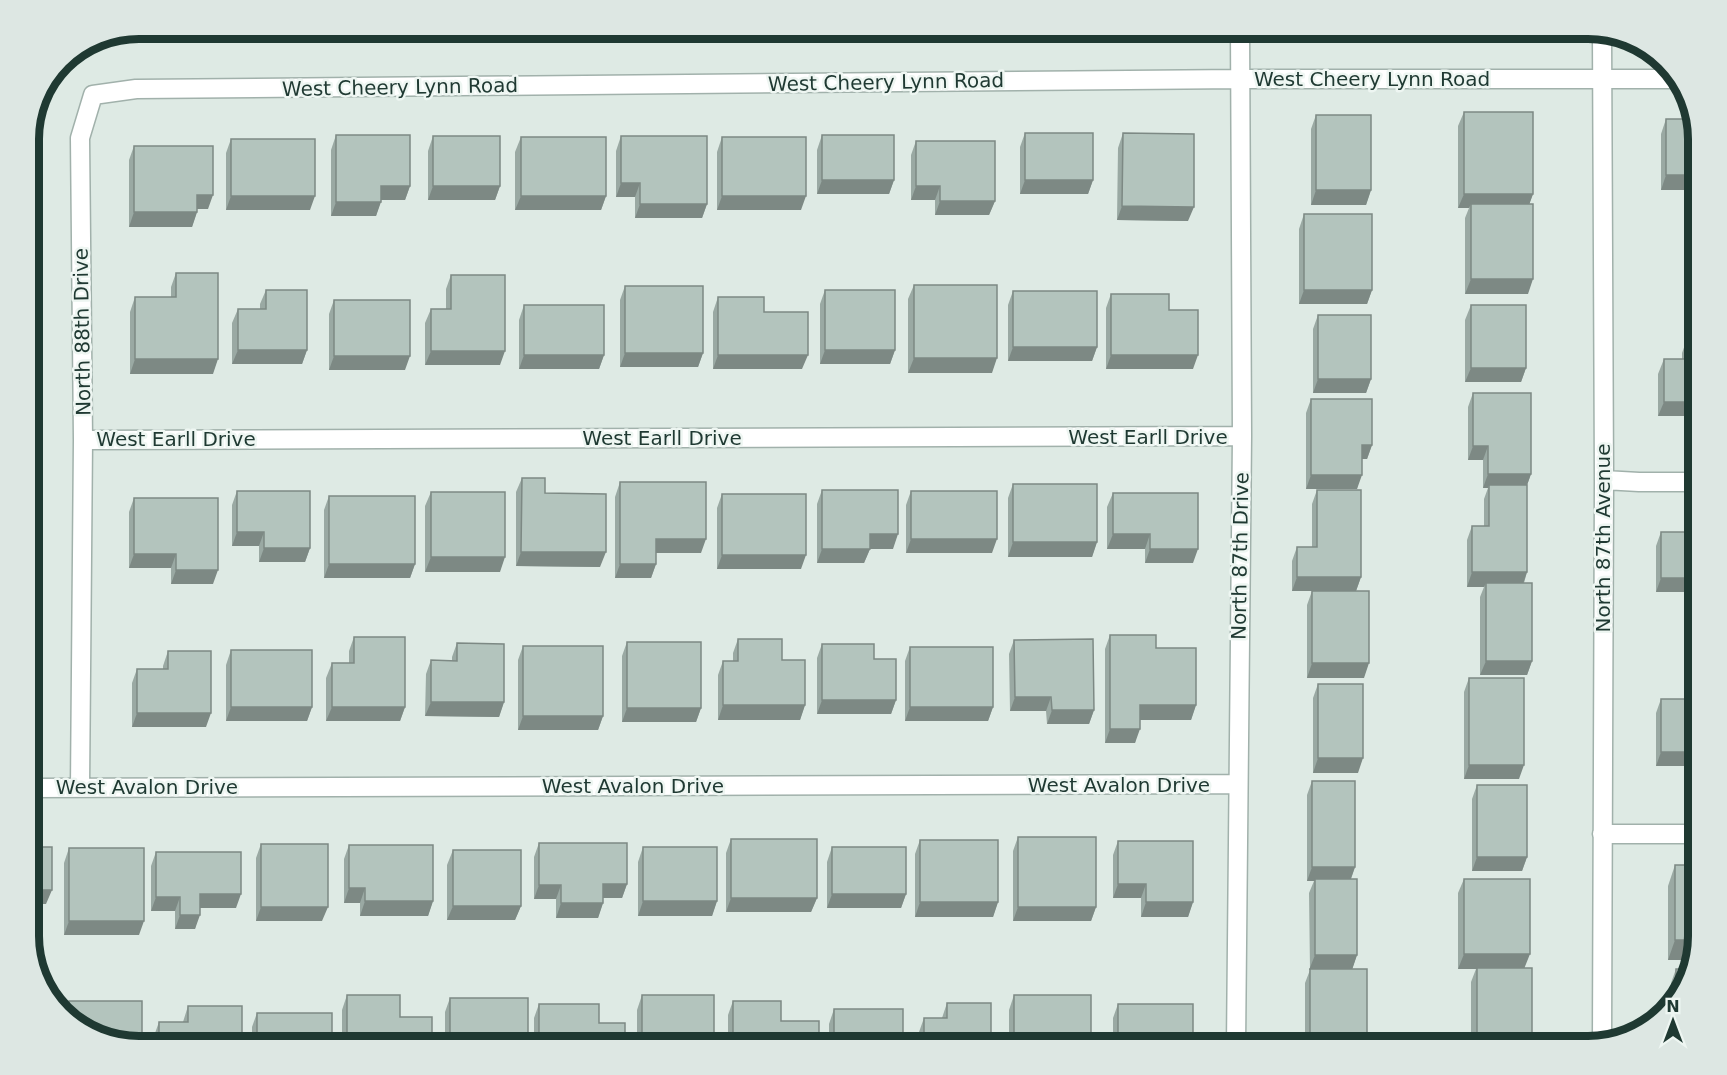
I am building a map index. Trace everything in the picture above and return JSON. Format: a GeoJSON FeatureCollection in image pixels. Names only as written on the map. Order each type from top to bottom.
{"type":"FeatureCollection","features":[{"type":"Feature","properties":{"kind":"street","name":"North 87th Drive"},"geometry":{"type":"LineString","coordinates":[[1236,1036],[1242,436],[1240,39]]}},
{"type":"Feature","properties":{"kind":"street","name":"North 87th Avenue"},"geometry":{"type":"LineString","coordinates":[[1602,40],[1604,480],[1602,1035]]}},
{"type":"Feature","properties":{"kind":"street","name":"West Cheery Lynn Road"},"geometry":{"type":"LineString","coordinates":[[93,94],[135,89],[1240,79],[1668,79]]}},
{"type":"Feature","properties":{"kind":"street","name":"North 88th Drive"},"geometry":{"type":"LineString","coordinates":[[80,788],[83,440],[80,138],[93,94]]}},
{"type":"Feature","properties":{"kind":"street","name":"West Earll Drive"},"geometry":{"type":"LineString","coordinates":[[83,440],[1242,436]]}},
{"type":"Feature","properties":{"kind":"street"},"geometry":{"type":"LineString","coordinates":[[1604,480],[1688,482]]}},
{"type":"Feature","properties":{"kind":"street","name":"West Avalon Drive"},"geometry":{"type":"LineString","coordinates":[[39,788],[1238,784]]}},
{"type":"Feature","properties":{"kind":"street"},"geometry":{"type":"LineString","coordinates":[[1602,834],[1688,834]]}},
{"type":"Feature","properties":{"kind":"building"},"geometry":{"type":"Polygon","coordinates":[[[1464,112],[1533,112],[1533,194],[1464,194],[1464,112]]]}},
{"type":"Feature","properties":{"kind":"building"},"geometry":{"type":"Polygon","coordinates":[[[1316,115],[1371,115],[1371,190],[1316,190],[1316,115]]]}},
{"type":"Feature","properties":{"kind":"building"},"geometry":{"type":"Polygon","coordinates":[[[1666,119],[1686,119],[1688,175],[1666,175],[1666,119]]]}},
{"type":"Feature","properties":{"kind":"building"},"geometry":{"type":"Polygon","coordinates":[[[1025,133],[1093,133],[1093,180],[1025,180],[1025,133]]]}},
{"type":"Feature","properties":{"kind":"building"},"geometry":{"type":"Polygon","coordinates":[[[1123,133],[1194,134],[1194,207],[1122,206],[1123,133]]]}},
{"type":"Feature","properties":{"kind":"building"},"geometry":{"type":"Polygon","coordinates":[[[336,135],[410,135],[410,186],[381,186],[381,202],[336,202],[336,135]]]}},
{"type":"Feature","properties":{"kind":"building"},"geometry":{"type":"Polygon","coordinates":[[[822,135],[894,135],[894,180],[822,180],[822,135]]]}},
{"type":"Feature","properties":{"kind":"building"},"geometry":{"type":"Polygon","coordinates":[[[433,136],[500,136],[500,186],[433,186],[433,136]]]}},
{"type":"Feature","properties":{"kind":"building"},"geometry":{"type":"Polygon","coordinates":[[[621,136],[707,136],[707,204],[640,204],[640,183],[621,183],[621,136]]]}},
{"type":"Feature","properties":{"kind":"building"},"geometry":{"type":"Polygon","coordinates":[[[521,137],[606,137],[606,196],[521,196],[521,137]]]}},
{"type":"Feature","properties":{"kind":"building"},"geometry":{"type":"Polygon","coordinates":[[[722,137],[806,137],[806,196],[722,196],[722,137]]]}},
{"type":"Feature","properties":{"kind":"building"},"geometry":{"type":"Polygon","coordinates":[[[231,139],[315,139],[315,196],[231,196],[231,139]]]}},
{"type":"Feature","properties":{"kind":"building"},"geometry":{"type":"Polygon","coordinates":[[[916,141],[995,141],[995,201],[940,201],[940,186],[916,186],[916,141]]]}},
{"type":"Feature","properties":{"kind":"building"},"geometry":{"type":"Polygon","coordinates":[[[134,146],[213,146],[213,195],[197,195],[197,212],[134,212],[134,146]]]}},
{"type":"Feature","properties":{"kind":"building"},"geometry":{"type":"Polygon","coordinates":[[[1471,204],[1533,204],[1533,279],[1471,279],[1471,204]]]}},
{"type":"Feature","properties":{"kind":"building"},"geometry":{"type":"Polygon","coordinates":[[[1304,214],[1372,214],[1372,290],[1304,290],[1304,214]]]}},
{"type":"Feature","properties":{"kind":"building"},"geometry":{"type":"Polygon","coordinates":[[[176,273],[218,273],[218,359],[135,359],[135,297],[176,297],[176,273]]]}},
{"type":"Feature","properties":{"kind":"building"},"geometry":{"type":"Polygon","coordinates":[[[451,275],[505,275],[505,351],[431,351],[431,309],[451,309],[451,275]]]}},
{"type":"Feature","properties":{"kind":"building"},"geometry":{"type":"Polygon","coordinates":[[[914,285],[997,285],[997,358],[914,358],[914,285]]]}},
{"type":"Feature","properties":{"kind":"building"},"geometry":{"type":"Polygon","coordinates":[[[625,286],[703,286],[703,353],[625,353],[625,286]]]}},
{"type":"Feature","properties":{"kind":"building"},"geometry":{"type":"Polygon","coordinates":[[[266,290],[307,290],[307,350],[238,350],[238,309],[266,309],[266,290]]]}},
{"type":"Feature","properties":{"kind":"building"},"geometry":{"type":"Polygon","coordinates":[[[825,290],[895,290],[895,350],[825,350],[825,290]]]}},
{"type":"Feature","properties":{"kind":"building"},"geometry":{"type":"Polygon","coordinates":[[[1013,291],[1097,291],[1097,347],[1013,347],[1013,291]]]}},
{"type":"Feature","properties":{"kind":"building"},"geometry":{"type":"Polygon","coordinates":[[[1111,294],[1169,294],[1169,310],[1198,310],[1198,355],[1111,355],[1111,294]]]}},
{"type":"Feature","properties":{"kind":"building"},"geometry":{"type":"Polygon","coordinates":[[[718,297],[764,297],[764,312],[808,312],[808,355],[718,355],[718,297]]]}},
{"type":"Feature","properties":{"kind":"building"},"geometry":{"type":"Polygon","coordinates":[[[334,300],[410,300],[410,356],[334,356],[334,300]]]}},
{"type":"Feature","properties":{"kind":"building"},"geometry":{"type":"Polygon","coordinates":[[[524,305],[604,305],[604,355],[524,355],[524,305]]]}},
{"type":"Feature","properties":{"kind":"building"},"geometry":{"type":"Polygon","coordinates":[[[1471,305],[1526,305],[1526,368],[1471,368],[1471,305]]]}},
{"type":"Feature","properties":{"kind":"building"},"geometry":{"type":"Polygon","coordinates":[[[1318,315],[1371,315],[1371,379],[1318,379],[1318,315]]]}},
{"type":"Feature","properties":{"kind":"building"},"geometry":{"type":"Polygon","coordinates":[[[1688,339],[1688,402],[1664,402],[1664,359],[1687,359],[1688,339]]]}},
{"type":"Feature","properties":{"kind":"building"},"geometry":{"type":"Polygon","coordinates":[[[1473,393],[1531,393],[1531,474],[1488,474],[1488,446],[1473,446],[1473,393]]]}},
{"type":"Feature","properties":{"kind":"building"},"geometry":{"type":"Polygon","coordinates":[[[1311,399],[1372,399],[1372,445],[1362,445],[1362,475],[1311,475],[1311,399]]]}},
{"type":"Feature","properties":{"kind":"building"},"geometry":{"type":"Polygon","coordinates":[[[522,478],[545,478],[545,493],[606,494],[606,552],[521,552],[522,478]]]}},
{"type":"Feature","properties":{"kind":"building"},"geometry":{"type":"Polygon","coordinates":[[[620,482],[706,482],[706,539],[656,539],[656,564],[620,564],[620,482]]]}},
{"type":"Feature","properties":{"kind":"building"},"geometry":{"type":"Polygon","coordinates":[[[1013,484],[1097,484],[1097,542],[1013,542],[1013,484]]]}},
{"type":"Feature","properties":{"kind":"building"},"geometry":{"type":"Polygon","coordinates":[[[1489,485],[1527,485],[1527,572],[1472,572],[1472,526],[1489,526],[1489,485]]]}},
{"type":"Feature","properties":{"kind":"building"},"geometry":{"type":"Polygon","coordinates":[[[822,490],[898,490],[898,534],[870,534],[870,549],[822,549],[822,490]]]}},
{"type":"Feature","properties":{"kind":"building"},"geometry":{"type":"Polygon","coordinates":[[[1317,490],[1361,490],[1361,577],[1297,577],[1297,547],[1317,547],[1317,490]]]}},
{"type":"Feature","properties":{"kind":"building"},"geometry":{"type":"Polygon","coordinates":[[[237,491],[310,491],[310,548],[264,548],[264,532],[237,532],[237,491]]]}},
{"type":"Feature","properties":{"kind":"building"},"geometry":{"type":"Polygon","coordinates":[[[911,491],[997,491],[997,539],[911,539],[911,491]]]}},
{"type":"Feature","properties":{"kind":"building"},"geometry":{"type":"Polygon","coordinates":[[[431,492],[505,492],[505,557],[431,557],[431,492]]]}},
{"type":"Feature","properties":{"kind":"building"},"geometry":{"type":"Polygon","coordinates":[[[1113,493],[1198,493],[1198,549],[1150,549],[1150,534],[1113,534],[1113,493]]]}},
{"type":"Feature","properties":{"kind":"building"},"geometry":{"type":"Polygon","coordinates":[[[722,494],[806,494],[806,555],[722,555],[722,494]]]}},
{"type":"Feature","properties":{"kind":"building"},"geometry":{"type":"Polygon","coordinates":[[[329,496],[415,496],[415,564],[329,564],[329,496]]]}},
{"type":"Feature","properties":{"kind":"building"},"geometry":{"type":"Polygon","coordinates":[[[134,498],[218,498],[218,570],[176,570],[176,554],[134,554],[134,498]]]}},
{"type":"Feature","properties":{"kind":"building"},"geometry":{"type":"Polygon","coordinates":[[[1661,532],[1688,532],[1688,578],[1661,578],[1661,532]]]}},
{"type":"Feature","properties":{"kind":"building"},"geometry":{"type":"Polygon","coordinates":[[[1486,583],[1532,583],[1532,661],[1486,661],[1486,583]]]}},
{"type":"Feature","properties":{"kind":"building"},"geometry":{"type":"Polygon","coordinates":[[[1312,591],[1369,591],[1369,663],[1312,663],[1312,591]]]}},
{"type":"Feature","properties":{"kind":"building"},"geometry":{"type":"Polygon","coordinates":[[[1110,635],[1156,635],[1156,648],[1196,648],[1196,705],[1140,705],[1140,729],[1110,729],[1110,635]]]}},
{"type":"Feature","properties":{"kind":"building"},"geometry":{"type":"Polygon","coordinates":[[[354,637],[405,637],[405,707],[332,707],[332,663],[354,663],[354,637]]]}},
{"type":"Feature","properties":{"kind":"building"},"geometry":{"type":"Polygon","coordinates":[[[738,639],[782,639],[782,660],[805,660],[805,705],[723,705],[723,661],[738,661],[738,639]]]}},
{"type":"Feature","properties":{"kind":"building"},"geometry":{"type":"Polygon","coordinates":[[[1093,639],[1094,710],[1052,710],[1051,697],[1015,697],[1014,640],[1093,639]]]}},
{"type":"Feature","properties":{"kind":"building"},"geometry":{"type":"Polygon","coordinates":[[[627,642],[701,642],[701,708],[627,708],[627,642]]]}},
{"type":"Feature","properties":{"kind":"building"},"geometry":{"type":"Polygon","coordinates":[[[457,643],[504,644],[504,702],[431,702],[431,660],[457,661],[457,643]]]}},
{"type":"Feature","properties":{"kind":"building"},"geometry":{"type":"Polygon","coordinates":[[[822,644],[874,644],[874,659],[896,659],[896,700],[822,700],[822,644]]]}},
{"type":"Feature","properties":{"kind":"building"},"geometry":{"type":"Polygon","coordinates":[[[523,646],[603,646],[603,716],[523,716],[523,646]]]}},
{"type":"Feature","properties":{"kind":"building"},"geometry":{"type":"Polygon","coordinates":[[[910,647],[993,647],[993,707],[910,707],[910,647]]]}},
{"type":"Feature","properties":{"kind":"building"},"geometry":{"type":"Polygon","coordinates":[[[231,650],[312,650],[312,707],[231,707],[231,650]]]}},
{"type":"Feature","properties":{"kind":"building"},"geometry":{"type":"Polygon","coordinates":[[[168,651],[211,651],[211,713],[137,713],[137,669],[168,669],[168,651]]]}},
{"type":"Feature","properties":{"kind":"building"},"geometry":{"type":"Polygon","coordinates":[[[1469,678],[1524,678],[1524,765],[1469,765],[1469,678]]]}},
{"type":"Feature","properties":{"kind":"building"},"geometry":{"type":"Polygon","coordinates":[[[1318,684],[1363,684],[1363,758],[1318,758],[1318,684]]]}},
{"type":"Feature","properties":{"kind":"building"},"geometry":{"type":"Polygon","coordinates":[[[1661,699],[1688,699],[1688,752],[1661,752],[1661,699]]]}},
{"type":"Feature","properties":{"kind":"building"},"geometry":{"type":"Polygon","coordinates":[[[1312,781],[1355,781],[1355,867],[1312,867],[1312,781]]]}},
{"type":"Feature","properties":{"kind":"building"},"geometry":{"type":"Polygon","coordinates":[[[1477,785],[1527,785],[1527,857],[1477,857],[1477,785]]]}},
{"type":"Feature","properties":{"kind":"building"},"geometry":{"type":"Polygon","coordinates":[[[1018,837],[1096,837],[1096,907],[1018,907],[1018,837]]]}},
{"type":"Feature","properties":{"kind":"building"},"geometry":{"type":"Polygon","coordinates":[[[731,839],[817,839],[817,898],[731,898],[731,839]]]}},
{"type":"Feature","properties":{"kind":"building"},"geometry":{"type":"Polygon","coordinates":[[[920,840],[998,840],[998,902],[920,902],[920,840]]]}},
{"type":"Feature","properties":{"kind":"building"},"geometry":{"type":"Polygon","coordinates":[[[1118,841],[1193,841],[1193,902],[1146,902],[1146,884],[1118,884],[1118,841]]]}},
{"type":"Feature","properties":{"kind":"building"},"geometry":{"type":"Polygon","coordinates":[[[539,843],[627,843],[627,884],[603,884],[603,903],[561,903],[561,885],[539,885],[539,843]]]}},
{"type":"Feature","properties":{"kind":"building"},"geometry":{"type":"Polygon","coordinates":[[[261,844],[328,844],[328,907],[261,907],[261,844]]]}},
{"type":"Feature","properties":{"kind":"building"},"geometry":{"type":"Polygon","coordinates":[[[349,845],[433,845],[433,901],[365,901],[365,888],[349,888],[349,845]]]}},
{"type":"Feature","properties":{"kind":"building"},"geometry":{"type":"Polygon","coordinates":[[[39,847],[52,847],[52,890],[39,890],[39,847]]]}},
{"type":"Feature","properties":{"kind":"building"},"geometry":{"type":"Polygon","coordinates":[[[643,847],[717,847],[717,901],[643,901],[643,847]]]}},
{"type":"Feature","properties":{"kind":"building"},"geometry":{"type":"Polygon","coordinates":[[[832,847],[906,847],[906,894],[832,894],[832,847]]]}},
{"type":"Feature","properties":{"kind":"building"},"geometry":{"type":"Polygon","coordinates":[[[69,848],[144,848],[144,921],[69,921],[69,848]]]}},
{"type":"Feature","properties":{"kind":"building"},"geometry":{"type":"Polygon","coordinates":[[[453,850],[521,850],[521,906],[453,906],[453,850]]]}},
{"type":"Feature","properties":{"kind":"building"},"geometry":{"type":"Polygon","coordinates":[[[156,852],[241,852],[241,894],[200,894],[200,915],[180,915],[180,897],[156,897],[156,852]]]}},
{"type":"Feature","properties":{"kind":"building"},"geometry":{"type":"Polygon","coordinates":[[[1675,865],[1688,865],[1688,940],[1675,940],[1675,865]]]}},
{"type":"Feature","properties":{"kind":"building"},"geometry":{"type":"Polygon","coordinates":[[[1315,879],[1357,879],[1357,955],[1315,955],[1315,879]]]}},
{"type":"Feature","properties":{"kind":"building"},"geometry":{"type":"Polygon","coordinates":[[[1464,879],[1530,879],[1530,954],[1464,954],[1464,879]]]}},
{"type":"Feature","properties":{"kind":"building"},"geometry":{"type":"Polygon","coordinates":[[[1477,968],[1532,968],[1532,1036],[1477,1036],[1477,968]]]}},
{"type":"Feature","properties":{"kind":"building"},"geometry":{"type":"Polygon","coordinates":[[[1310,969],[1367,969],[1367,1036],[1310,1036],[1310,969]]]}},
{"type":"Feature","properties":{"kind":"building"},"geometry":{"type":"Polygon","coordinates":[[[1676,969],[1682,969],[1676,984],[1676,969]]]}},
{"type":"Feature","properties":{"kind":"building"},"geometry":{"type":"Polygon","coordinates":[[[347,995],[400,995],[400,1017],[432,1017],[432,1036],[347,1036],[347,995]]]}},
{"type":"Feature","properties":{"kind":"building"},"geometry":{"type":"Polygon","coordinates":[[[642,995],[714,995],[714,1036],[642,1036],[642,995]]]}},
{"type":"Feature","properties":{"kind":"building"},"geometry":{"type":"Polygon","coordinates":[[[1014,995],[1091,995],[1091,1036],[1014,1036],[1014,995]]]}},
{"type":"Feature","properties":{"kind":"building"},"geometry":{"type":"Polygon","coordinates":[[[450,998],[528,998],[528,1036],[450,1036],[450,998]]]}},
{"type":"Feature","properties":{"kind":"building"},"geometry":{"type":"Polygon","coordinates":[[[69,1001],[142,1001],[142,1036],[113,1033],[89,1023],[69,1007],[69,1001]]]}},
{"type":"Feature","properties":{"kind":"building"},"geometry":{"type":"Polygon","coordinates":[[[733,1001],[781,1001],[781,1021],[819,1021],[819,1036],[733,1036],[733,1001]]]}},
{"type":"Feature","properties":{"kind":"building"},"geometry":{"type":"Polygon","coordinates":[[[947,1003],[991,1003],[991,1036],[924,1036],[924,1018],[947,1018],[947,1003]]]}},
{"type":"Feature","properties":{"kind":"building"},"geometry":{"type":"Polygon","coordinates":[[[539,1004],[599,1004],[599,1023],[625,1023],[625,1036],[539,1036],[539,1004]]]}},
{"type":"Feature","properties":{"kind":"building"},"geometry":{"type":"Polygon","coordinates":[[[1118,1004],[1193,1004],[1193,1036],[1118,1036],[1118,1004]]]}},
{"type":"Feature","properties":{"kind":"building"},"geometry":{"type":"Polygon","coordinates":[[[188,1006],[242,1006],[242,1036],[159,1036],[159,1022],[188,1022],[188,1006]]]}},
{"type":"Feature","properties":{"kind":"building"},"geometry":{"type":"Polygon","coordinates":[[[834,1009],[903,1009],[903,1036],[834,1036],[834,1009]]]}},
{"type":"Feature","properties":{"kind":"building"},"geometry":{"type":"Polygon","coordinates":[[[257,1013],[332,1013],[332,1036],[257,1036],[257,1013]]]}}]}
